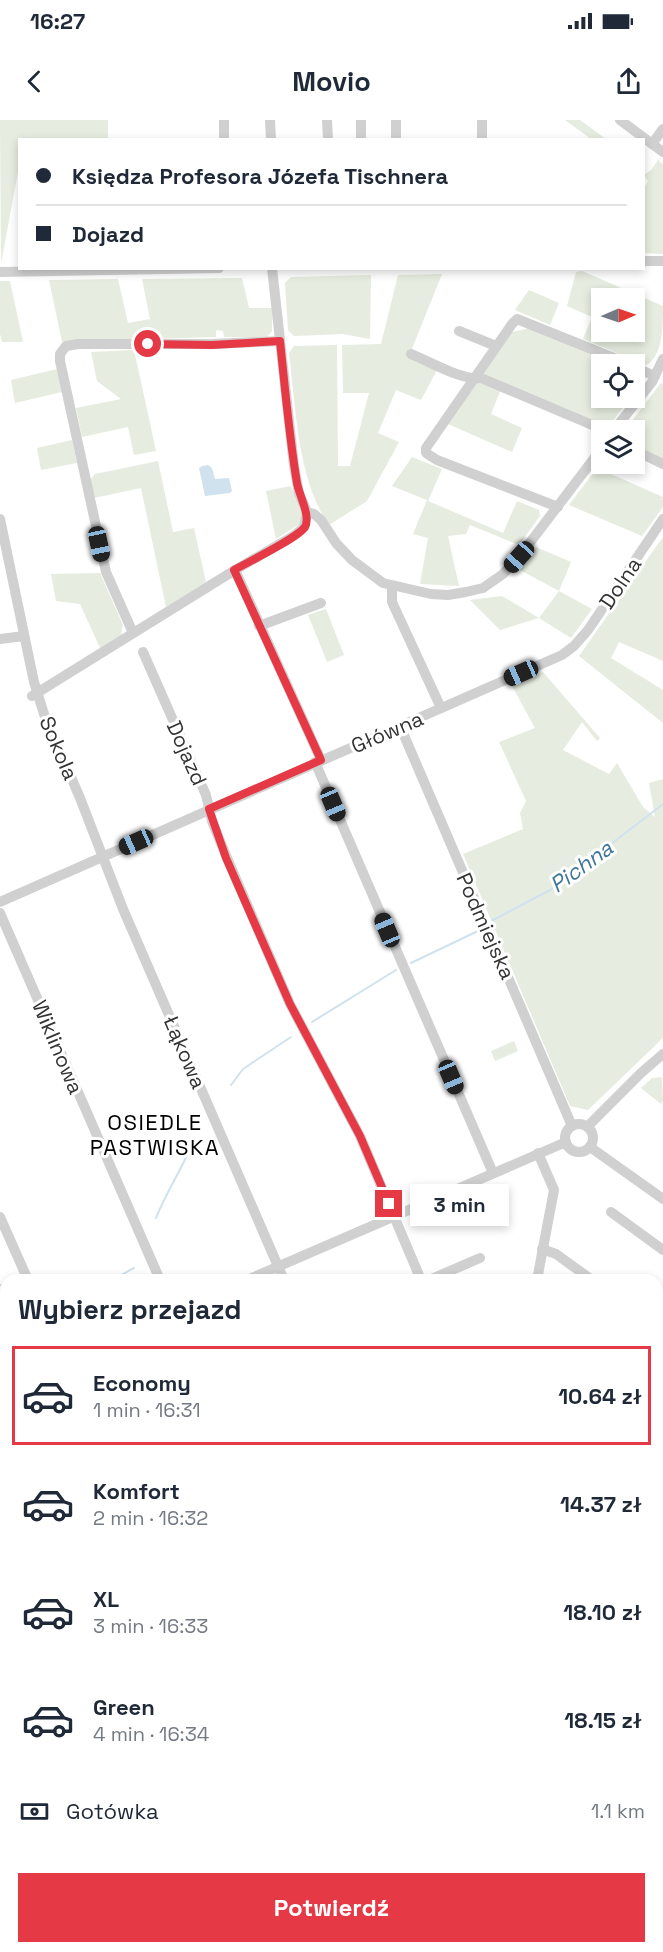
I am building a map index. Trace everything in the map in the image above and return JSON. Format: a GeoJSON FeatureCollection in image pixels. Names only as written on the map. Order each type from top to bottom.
{"type":"FeatureCollection","features":[{"type":"Feature","properties":{"kind":"street"},"geometry":{"type":"LineString","coordinates":[[224,120],[224,138]]}},
{"type":"Feature","properties":{"kind":"street"},"geometry":{"type":"LineString","coordinates":[[270,120],[271,138]]}},
{"type":"Feature","properties":{"kind":"street"},"geometry":{"type":"LineString","coordinates":[[327,120],[328,138]]}},
{"type":"Feature","properties":{"kind":"street"},"geometry":{"type":"LineString","coordinates":[[361,120],[361,138]]}},
{"type":"Feature","properties":{"kind":"street"},"geometry":{"type":"LineString","coordinates":[[396,120],[396,138]]}},
{"type":"Feature","properties":{"kind":"street"},"geometry":{"type":"LineString","coordinates":[[482,120],[482,138]]}},
{"type":"Feature","properties":{"kind":"street"},"geometry":{"type":"LineString","coordinates":[[620,120],[644,138]]}},
{"type":"Feature","properties":{"kind":"street"},"geometry":{"type":"LineString","coordinates":[[652,144],[663,129]]}},
{"type":"Feature","properties":{"kind":"street"},"geometry":{"type":"LineString","coordinates":[[645,139],[663,152]]}},
{"type":"Feature","properties":{"kind":"street"},"geometry":{"type":"LineString","coordinates":[[645,261],[663,261]]}},
{"type":"Feature","properties":{"kind":"street"},"geometry":{"type":"LineString","coordinates":[[0,272],[110,270]]}},
{"type":"Feature","properties":{"kind":"street"},"geometry":{"type":"LineString","coordinates":[[34,694],[234,570],[295,535],[304,527],[307,512],[299,493],[294,466],[272,270]]}},
{"type":"Feature","properties":{"kind":"street"},"geometry":{"type":"LineString","coordinates":[[558,507],[437,460],[426,453],[429,443],[517,319],[604,354]]}},
{"type":"Feature","properties":{"kind":"street"},"geometry":{"type":"LineString","coordinates":[[459,331],[496,346]]}},
{"type":"Feature","properties":{"kind":"street"},"geometry":{"type":"LineString","coordinates":[[134,633],[106,572],[60,361],[62,350],[66,346],[78,344],[212,345],[280,341]]}},
{"type":"Feature","properties":{"kind":"street"},"geometry":{"type":"LineString","coordinates":[[411,354],[474,379],[481,378],[591,425]]}},
{"type":"Feature","properties":{"kind":"street"},"geometry":{"type":"LineString","coordinates":[[622,420],[655,376],[663,359]]}},
{"type":"Feature","properties":{"kind":"street"},"geometry":{"type":"LineString","coordinates":[[645,372],[655,376]]}},
{"type":"Feature","properties":{"kind":"street"},"geometry":{"type":"LineString","coordinates":[[645,455],[663,464]]}},
{"type":"Feature","properties":{"kind":"street"},"geometry":{"type":"LineString","coordinates":[[307,512],[321,520],[336,543],[352,560],[383,584],[448,595],[483,588],[503,574],[591,463]]}},
{"type":"Feature","properties":{"kind":"street","name":"Sokola"},"geometry":{"type":"LineString","coordinates":[[0,519],[34,694],[80,798],[102,857]]}},
{"type":"Feature","properties":{"kind":"street","name":"Dolna"},"geometry":{"type":"LineString","coordinates":[[574,646],[588,630],[663,519]]}},
{"type":"Feature","properties":{"kind":"street"},"geometry":{"type":"LineString","coordinates":[[234,570],[318,761],[493,1173]]}},
{"type":"Feature","properties":{"kind":"street"},"geometry":{"type":"LineString","coordinates":[[392,587],[392,602],[441,708]]}},
{"type":"Feature","properties":{"kind":"street"},"geometry":{"type":"LineString","coordinates":[[260,626],[321,603]]}},
{"type":"Feature","properties":{"kind":"street"},"geometry":{"type":"LineString","coordinates":[[0,639],[24,636]]}},
{"type":"Feature","properties":{"kind":"street","name":"Główna"},"geometry":{"type":"LineString","coordinates":[[0,902],[550,661],[574,646]]}},
{"type":"Feature","properties":{"kind":"street","name":"Dojazd"},"geometry":{"type":"LineString","coordinates":[[143,652],[206,795],[226,858],[290,1004],[360,1136],[418,1274]]}},
{"type":"Feature","properties":{"kind":"street","name":"Podmiejska"},"geometry":{"type":"LineString","coordinates":[[399,726],[572,1125]]}},
{"type":"Feature","properties":{"kind":"street","name":"Łąkowa"},"geometry":{"type":"LineString","coordinates":[[102,857],[281,1274]]}},
{"type":"Feature","properties":{"kind":"street","name":"Wiklinowa"},"geometry":{"type":"LineString","coordinates":[[0,913],[157,1274]]}},
{"type":"Feature","properties":{"kind":"street"},"geometry":{"type":"LineString","coordinates":[[588,1126],[663,1054]]}},
{"type":"Feature","properties":{"kind":"street"},"geometry":{"type":"LineString","coordinates":[[653,1062],[663,1069]]}},
{"type":"Feature","properties":{"kind":"street"},"geometry":{"type":"LineString","coordinates":[[572,1125],[588,1126],[593,1138],[590,1147],[578,1152],[571,1149],[566,1142],[566,1133],[572,1125]]}},
{"type":"Feature","properties":{"kind":"street"},"geometry":{"type":"LineString","coordinates":[[260,1274],[566,1142]]}},
{"type":"Feature","properties":{"kind":"street"},"geometry":{"type":"LineString","coordinates":[[590,1147],[663,1199]]}},
{"type":"Feature","properties":{"kind":"street"},"geometry":{"type":"LineString","coordinates":[[538,1153],[554,1190],[538,1274]]}},
{"type":"Feature","properties":{"kind":"street"},"geometry":{"type":"LineString","coordinates":[[611,1212],[663,1250]]}},
{"type":"Feature","properties":{"kind":"street"},"geometry":{"type":"LineString","coordinates":[[0,1217],[25,1274]]}},
{"type":"Feature","properties":{"kind":"street"},"geometry":{"type":"LineString","coordinates":[[542,1249],[556,1254],[584,1274]]}},
{"type":"Feature","properties":{"kind":"street"},"geometry":{"type":"LineString","coordinates":[[443,1274],[480,1258]]}},
{"type":"Feature","properties":{"kind":"shaded area"},"geometry":{"type":"Polygon","coordinates":[[[0,120],[108,120],[108,138],[18,138],[18,171],[1,264],[0,120]]]}},
{"type":"Feature","properties":{"kind":"shaded area"},"geometry":{"type":"Polygon","coordinates":[[[565,120],[580,120],[605,138],[590,138],[565,120]]]}},
{"type":"Feature","properties":{"kind":"shaded area"},"geometry":{"type":"Polygon","coordinates":[[[661,156],[659,161],[663,164],[663,254],[645,253],[645,186],[648,181],[645,174],[661,156]]]}},
{"type":"Feature","properties":{"kind":"shaded area"},"geometry":{"type":"Polygon","coordinates":[[[582,271],[621,288],[591,288],[591,317],[567,306],[576,272],[582,271]]]}},
{"type":"Feature","properties":{"kind":"shaded area"},"geometry":{"type":"Polygon","coordinates":[[[442,274],[409,356],[438,368],[421,400],[396,390],[378,433],[399,442],[367,501],[329,525],[318,507],[304,465],[296,419],[289,353],[294,346],[337,345],[338,466],[350,466],[369,393],[343,393],[342,345],[381,344],[398,275],[442,274]]]}},
{"type":"Feature","properties":{"kind":"shaded area"},"geometry":{"type":"Polygon","coordinates":[[[371,275],[370,339],[343,334],[294,336],[288,330],[285,283],[291,277],[371,275]]]}},
{"type":"Feature","properties":{"kind":"shaded area"},"geometry":{"type":"Polygon","coordinates":[[[242,278],[249,308],[272,308],[272,331],[267,337],[224,337],[223,331],[216,330],[216,337],[62,342],[49,280],[118,279],[128,323],[150,319],[142,279],[242,278]]]}},
{"type":"Feature","properties":{"kind":"shaded area"},"geometry":{"type":"Polygon","coordinates":[[[0,281],[10,281],[23,342],[2,342],[0,281]]]}},
{"type":"Feature","properties":{"kind":"shaded area"},"geometry":{"type":"Polygon","coordinates":[[[529,290],[559,303],[550,325],[515,310],[529,290]]]}},
{"type":"Feature","properties":{"kind":"shaded area"},"geometry":{"type":"Polygon","coordinates":[[[645,298],[663,306],[659,348],[652,361],[646,365],[645,354],[619,354],[583,339],[591,319],[591,342],[645,342],[645,298]]]}},
{"type":"Feature","properties":{"kind":"shaded area"},"geometry":{"type":"Polygon","coordinates":[[[530,328],[593,354],[591,354],[591,408],[623,408],[614,420],[591,420],[591,422],[482,375],[512,332],[530,328]]]}},
{"type":"Feature","properties":{"kind":"shaded area"},"geometry":{"type":"Polygon","coordinates":[[[134,350],[156,451],[134,455],[128,427],[82,437],[76,408],[121,399],[97,381],[91,352],[134,350]]]}},
{"type":"Feature","properties":{"kind":"shaded area"},"geometry":{"type":"Polygon","coordinates":[[[57,369],[62,392],[15,403],[11,380],[57,369]]]}},
{"type":"Feature","properties":{"kind":"shaded area"},"geometry":{"type":"Polygon","coordinates":[[[479,380],[501,389],[491,414],[522,428],[512,452],[448,424],[479,380]]]}},
{"type":"Feature","properties":{"kind":"shaded area"},"geometry":{"type":"Polygon","coordinates":[[[661,383],[663,384],[663,461],[645,453],[645,420],[633,420],[642,408],[645,408],[645,404],[661,383]]]}},
{"type":"Feature","properties":{"kind":"shaded area"},"geometry":{"type":"Polygon","coordinates":[[[72,440],[77,463],[41,470],[37,448],[72,440]]]}},
{"type":"Feature","properties":{"kind":"shaded area"},"geometry":{"type":"Polygon","coordinates":[[[412,457],[442,469],[428,501],[503,533],[517,501],[539,510],[540,516],[519,545],[470,525],[466,534],[448,536],[459,586],[420,584],[428,538],[413,534],[427,500],[392,486],[412,457]]]}},
{"type":"Feature","properties":{"kind":"shaded area"},"geometry":{"type":"Polygon","coordinates":[[[158,461],[173,532],[194,528],[206,582],[166,607],[141,488],[94,498],[90,480],[95,474],[158,461]]]}},
{"type":"Feature","properties":{"kind":"shaded area"},"geometry":{"type":"Polygon","coordinates":[[[592,474],[611,474],[663,497],[663,507],[642,536],[569,505],[592,474]]]}},
{"type":"Feature","properties":{"kind":"shaded area"},"geometry":{"type":"Polygon","coordinates":[[[291,486],[304,514],[301,523],[276,539],[266,491],[291,486]]]}},
{"type":"Feature","properties":{"kind":"shaded area"},"geometry":{"type":"Polygon","coordinates":[[[663,537],[663,661],[619,642],[611,658],[663,690],[663,723],[579,656],[663,537]]]}},
{"type":"Feature","properties":{"kind":"shaded area"},"geometry":{"type":"Polygon","coordinates":[[[536,547],[571,562],[559,591],[520,570],[536,547]]]}},
{"type":"Feature","properties":{"kind":"shaded area"},"geometry":{"type":"Polygon","coordinates":[[[100,573],[123,625],[121,635],[100,648],[80,604],[56,601],[51,574],[100,573]]]}},
{"type":"Feature","properties":{"kind":"shaded area"},"geometry":{"type":"Polygon","coordinates":[[[559,591],[592,609],[571,638],[539,618],[559,591]]]}},
{"type":"Feature","properties":{"kind":"shaded area"},"geometry":{"type":"Polygon","coordinates":[[[502,596],[539,618],[500,630],[470,600],[502,596]]]}},
{"type":"Feature","properties":{"kind":"shaded area"},"geometry":{"type":"Polygon","coordinates":[[[326,609],[344,655],[327,662],[308,615],[326,609]]]}},
{"type":"Feature","properties":{"kind":"shaded area"},"geometry":{"type":"Polygon","coordinates":[[[543,672],[600,738],[597,741],[582,722],[563,750],[609,774],[617,763],[643,807],[655,817],[649,783],[663,779],[663,1038],[588,1110],[570,1106],[463,854],[523,829],[520,813],[526,801],[499,742],[535,728],[512,686],[543,672]]]}},
{"type":"Feature","properties":{"kind":"shaded area"},"geometry":{"type":"Polygon","coordinates":[[[514,1041],[518,1051],[495,1061],[491,1051],[514,1041]]]}},
{"type":"Feature","properties":{"kind":"shaded area"},"geometry":{"type":"Polygon","coordinates":[[[662,1077],[663,1101],[661,1104],[641,1088],[652,1078],[662,1077]]]}},
{"type":"Feature","properties":{"kind":"water"},"geometry":{"type":"Polygon","coordinates":[[[208,465],[212,468],[215,479],[229,478],[232,491],[230,493],[205,496],[199,468],[208,465]]]}},
{"type":"Feature","properties":{"kind":"waterway","name":"Pichna"},"geometry":{"type":"LineString","coordinates":[[493,920],[554,888],[663,804]]}},
{"type":"Feature","properties":{"kind":"waterway","name":"Pichna"},"geometry":{"type":"LineString","coordinates":[[411,963],[480,930]]}},
{"type":"Feature","properties":{"kind":"waterway","name":"Pichna"},"geometry":{"type":"LineString","coordinates":[[312,1022],[396,970]]}},
{"type":"Feature","properties":{"kind":"waterway","name":"Pichna"},"geometry":{"type":"LineString","coordinates":[[231,1085],[243,1069],[291,1037]]}},
{"type":"Feature","properties":{"kind":"waterway","name":"Pichna"},"geometry":{"type":"LineString","coordinates":[[156,1218],[192,1145]]}},
{"type":"Feature","properties":{"kind":"waterway","name":"Pichna"},"geometry":{"type":"LineString","coordinates":[[123,1274],[134,1268]]}},
{"type":"Feature","properties":{"kind":"district","name":"OSIEDLE PASTWISKA"},"geometry":{"type":"Point","coordinates":[155,1134]}},
{"type":"Feature","properties":{"kind":"route"},"geometry":{"type":"LineString","coordinates":[[148,344],[212,345],[280,341],[294,466],[299,493],[307,512],[307,520],[304,527],[295,535],[234,570],[321,760],[209,809],[226,858],[290,1004],[360,1136],[389,1204]]}}]}
